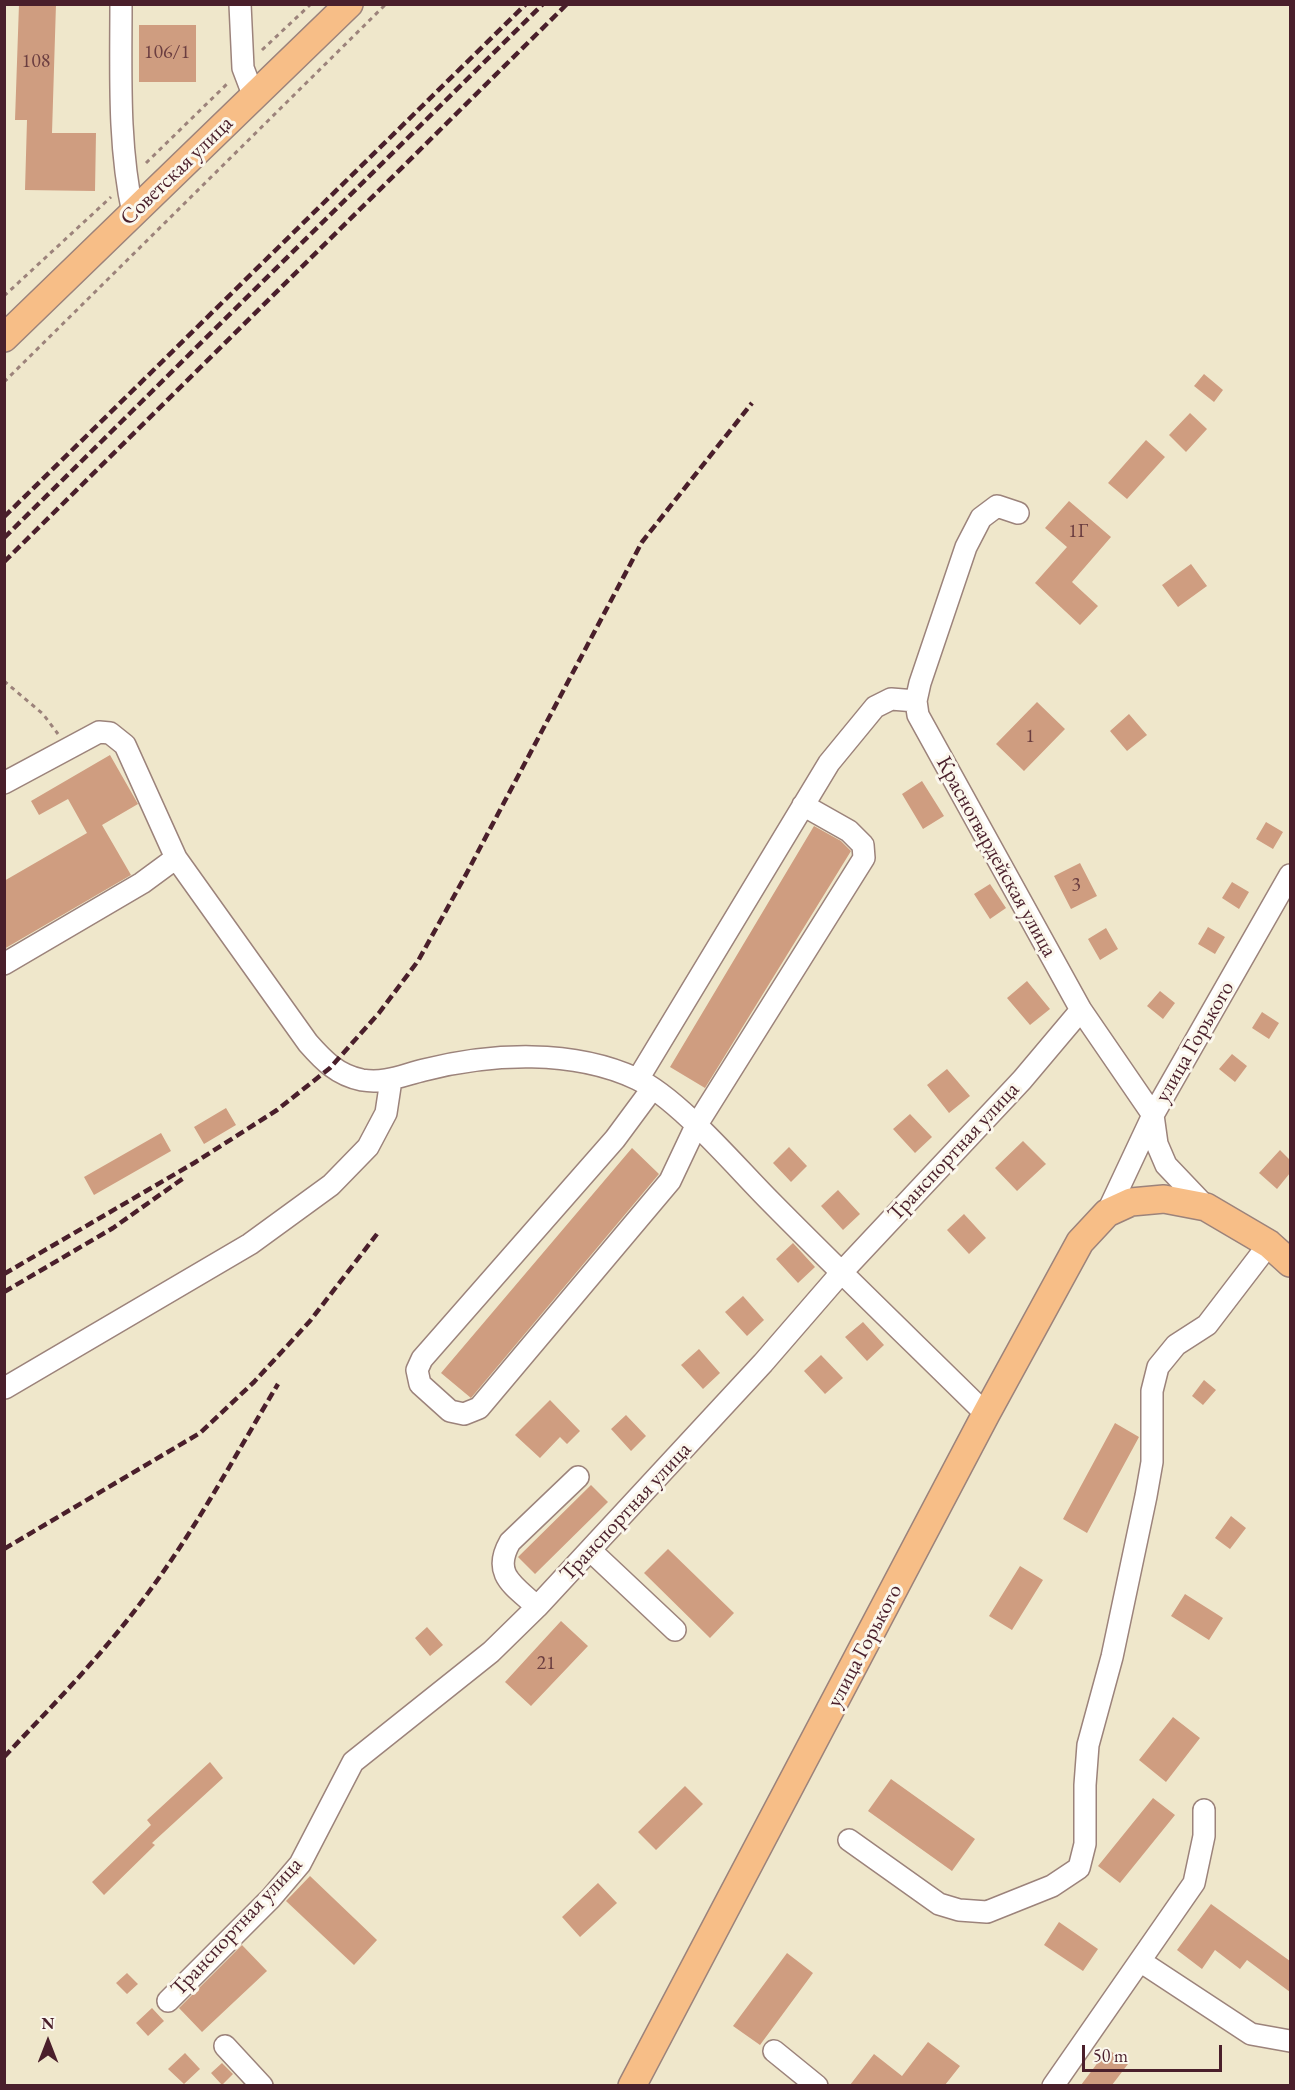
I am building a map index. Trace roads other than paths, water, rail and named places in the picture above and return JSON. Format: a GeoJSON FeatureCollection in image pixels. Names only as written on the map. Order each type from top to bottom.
{"type":"FeatureCollection","features":[{"type":"Feature","properties":{"kind":"main road","name":"Советская улица"},"geometry":{"type":"LineString","coordinates":[[9,327],[133,213],[349,4]]}},
{"type":"Feature","properties":{"kind":"main road","name":"улица Горького"},"geometry":{"type":"LineString","coordinates":[[632,2085],[986,1414],[1080,1242],[1107,1213],[1131,1202],[1164,1199],[1206,1207],[1269,1244]]}},
{"type":"Feature","properties":{"kind":"main road"},"geometry":{"type":"LineString","coordinates":[[1269,1244],[1290,1263]]}},
{"type":"Feature","properties":{"kind":"lane"},"geometry":{"type":"LineString","coordinates":[[121,4],[121,104],[126,182],[133,213]]}},
{"type":"Feature","properties":{"kind":"lane"},"geometry":{"type":"LineString","coordinates":[[240,4],[243,68],[254,98]]}},
{"type":"Feature","properties":{"kind":"lane"},"geometry":{"type":"LineString","coordinates":[[803,805],[849,831],[863,845],[864,858],[696,1126],[670,1181],[478,1408],[464,1414],[450,1411],[420,1384],[417,1370],[422,1359],[615,1139],[803,805],[830,763],[875,707],[891,699],[916,700],[950,590],[966,547],[981,518],[997,506],[1018,513]]}},
{"type":"Feature","properties":{"kind":"lane","name":"Красногвардейская улица"},"geometry":{"type":"LineString","coordinates":[[916,700],[918,715],[1081,1010],[1153,1115],[1157,1144],[1167,1165],[1206,1207]]}},
{"type":"Feature","properties":{"kind":"lane"},"geometry":{"type":"LineString","coordinates":[[4,783],[99,732],[110,733],[118,737],[125,745],[176,858],[308,1042],[330,1068],[362,1080],[391,1080],[424,1070],[483,1059],[556,1058],[587,1063],[645,1084],[696,1126],[841,1273],[986,1414]]}},
{"type":"Feature","properties":{"kind":"lane"},"geometry":{"type":"LineString","coordinates":[[4,964],[142,883],[176,858]]}},
{"type":"Feature","properties":{"kind":"lane","name":"улица Горького"},"geometry":{"type":"LineString","coordinates":[[1107,1213],[1153,1115],[1290,875]]}},
{"type":"Feature","properties":{"kind":"lane","name":"Транспортная улица"},"geometry":{"type":"LineString","coordinates":[[168,2001],[271,1898],[300,1864],[353,1762],[491,1652],[537,1607],[764,1363],[841,1273],[1022,1080],[1081,1010]]}},
{"type":"Feature","properties":{"kind":"lane"},"geometry":{"type":"LineString","coordinates":[[5,1388],[250,1244],[331,1185],[368,1147],[386,1113],[391,1080]]}},
{"type":"Feature","properties":{"kind":"lane"},"geometry":{"type":"LineString","coordinates":[[849,1840],[939,1904],[959,1910],[987,1912],[1052,1886],[1078,1868],[1085,1844],[1088,1745],[1112,1657],[1146,1496],[1152,1462],[1152,1391],[1158,1366],[1176,1345],[1207,1325],[1269,1244]]}},
{"type":"Feature","properties":{"kind":"lane"},"geometry":{"type":"LineString","coordinates":[[537,1607],[507,1578],[501,1568],[505,1550],[510,1542],[578,1477]]}},
{"type":"Feature","properties":{"kind":"lane"},"geometry":{"type":"LineString","coordinates":[[591,1551],[675,1630]]}},
{"type":"Feature","properties":{"kind":"lane"},"geometry":{"type":"LineString","coordinates":[[1053,2085],[1194,1883],[1204,1836],[1204,1810]]}},
{"type":"Feature","properties":{"kind":"lane"},"geometry":{"type":"LineString","coordinates":[[1140,1961],[1251,2034],[1290,2041]]}},
{"type":"Feature","properties":{"kind":"lane"},"geometry":{"type":"LineString","coordinates":[[225,2046],[262,2085]]}},
{"type":"Feature","properties":{"kind":"lane"},"geometry":{"type":"LineString","coordinates":[[774,2051],[817,2085]]}},
{"type":"Feature","properties":{"kind":"railway"},"geometry":{"type":"LineString","coordinates":[[4,517],[526,4]]}},
{"type":"Feature","properties":{"kind":"railway"},"geometry":{"type":"LineString","coordinates":[[4,538],[543,4]]}},
{"type":"Feature","properties":{"kind":"railway"},"geometry":{"type":"LineString","coordinates":[[4,562],[567,4]]}},
{"type":"Feature","properties":{"kind":"railway"},"geometry":{"type":"LineString","coordinates":[[4,1274],[194,1163],[277,1110],[330,1068],[379,1013],[418,961],[642,542],[752,403]]}},
{"type":"Feature","properties":{"kind":"railway"},"geometry":{"type":"LineString","coordinates":[[4,1292],[113,1228],[185,1177]]}},
{"type":"Feature","properties":{"kind":"railway"},"geometry":{"type":"LineString","coordinates":[[4,1549],[200,1433],[254,1382],[310,1321],[377,1234]]}},
{"type":"Feature","properties":{"kind":"railway"},"geometry":{"type":"LineString","coordinates":[[4,1757],[97,1657],[132,1615],[200,1516],[278,1384]]}}]}
